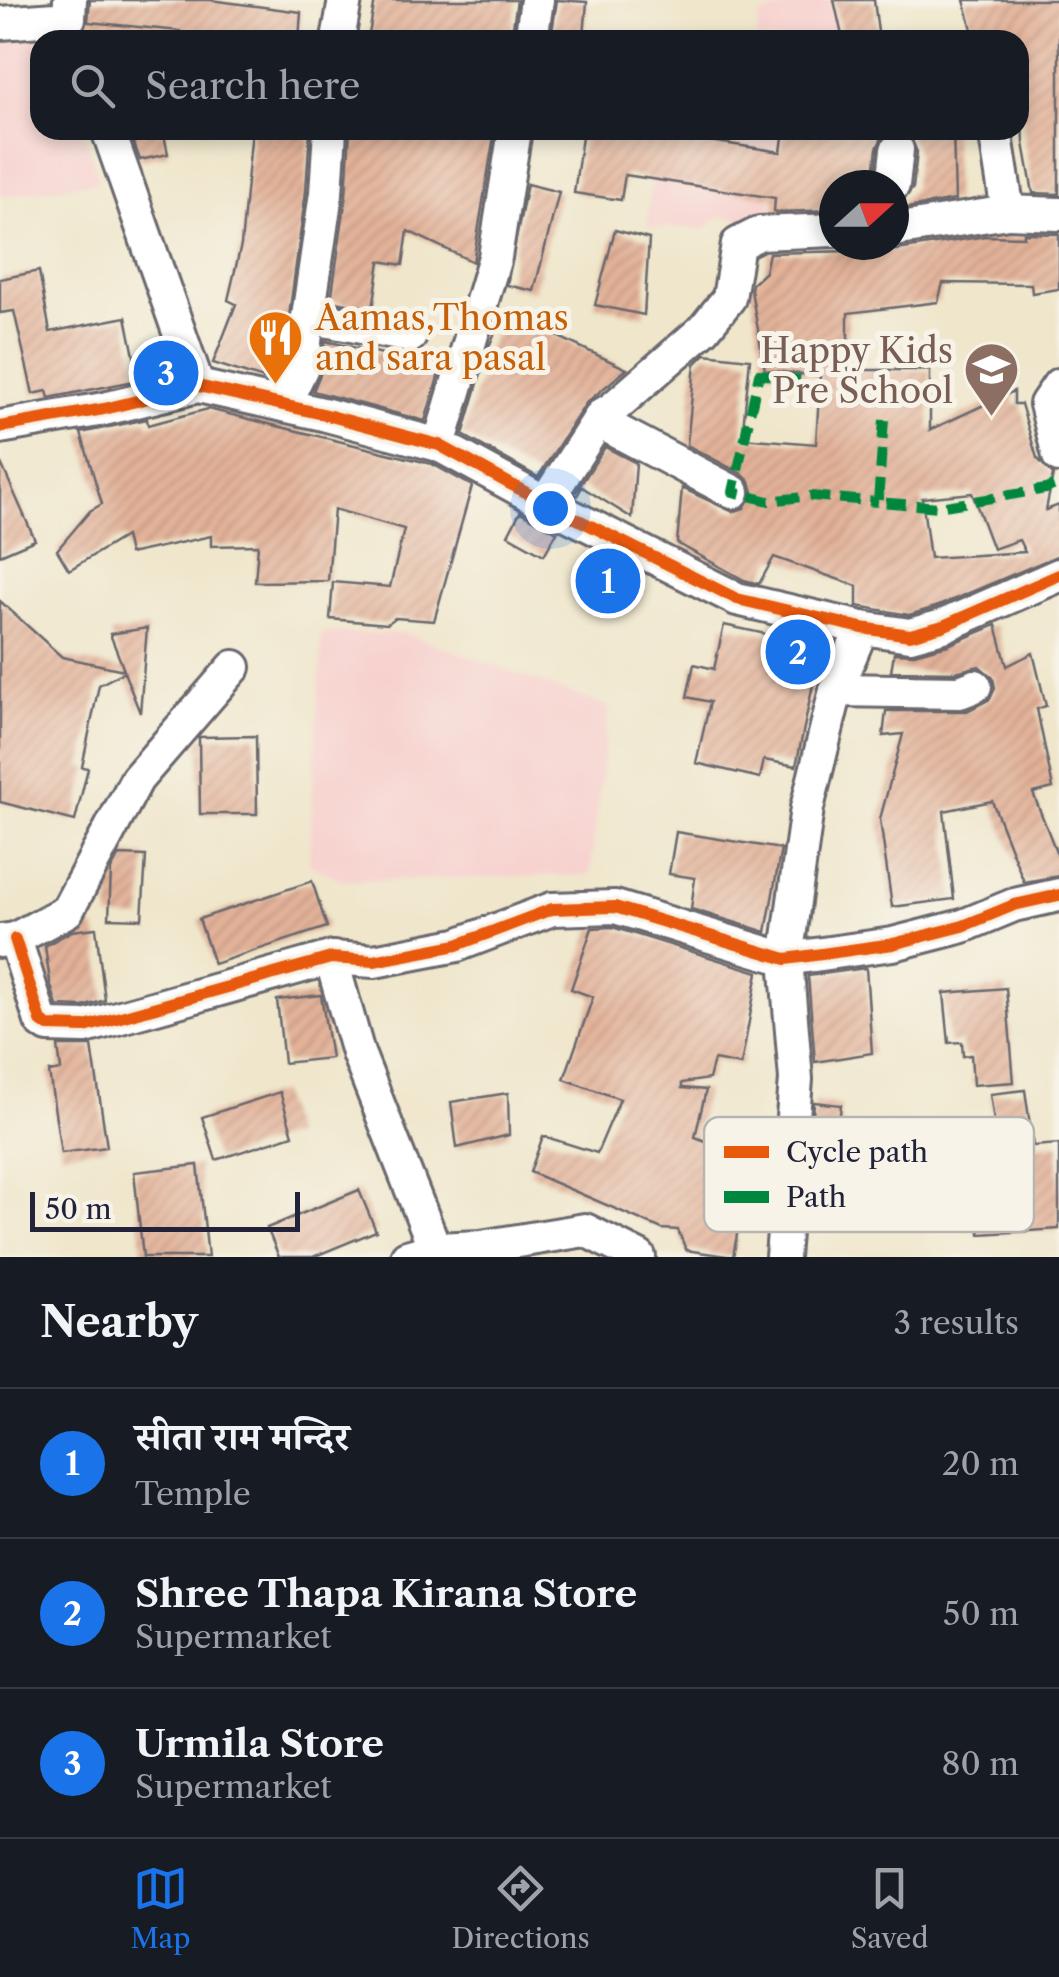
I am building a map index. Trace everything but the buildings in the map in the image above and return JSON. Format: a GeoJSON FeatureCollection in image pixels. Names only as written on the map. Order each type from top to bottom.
{"type":"FeatureCollection","features":[{"type":"Feature","properties":{"kind":"street"},"geometry":{"type":"LineString","coordinates":[[340,30],[345,0]]}},
{"type":"Feature","properties":{"kind":"street"},"geometry":{"type":"LineString","coordinates":[[533,30],[537,0]]}},
{"type":"Feature","properties":{"kind":"street"},"geometry":{"type":"LineString","coordinates":[[0,23],[72,19]]}},
{"type":"Feature","properties":{"kind":"street"},"geometry":{"type":"LineString","coordinates":[[112,140],[198,386]]}},
{"type":"Feature","properties":{"kind":"street"},"geometry":{"type":"LineString","coordinates":[[284,405],[302,367],[326,193],[329,140]]}},
{"type":"Feature","properties":{"kind":"street"},"geometry":{"type":"LineString","coordinates":[[439,444],[495,257],[513,140]]}},
{"type":"Feature","properties":{"kind":"street"},"geometry":{"type":"LineString","coordinates":[[997,140],[1008,212]]}},
{"type":"Feature","properties":{"kind":"street"},"geometry":{"type":"LineString","coordinates":[[894,170],[896,150]]}},
{"type":"Feature","properties":{"kind":"street"},"geometry":{"type":"LineString","coordinates":[[909,228],[1008,212],[1059,214]]}},
{"type":"Feature","properties":{"kind":"street"},"geometry":{"type":"LineString","coordinates":[[545,503],[598,421],[704,329],[729,298],[738,244],[760,233],[819,231]]}},
{"type":"Feature","properties":{"kind":"street"},"geometry":{"type":"LineString","coordinates":[[308,318],[410,336]]}},
{"type":"Feature","properties":{"kind":"street"},"geometry":{"type":"LineString","coordinates":[[1059,384],[1046,404],[1059,456]]}},
{"type":"Feature","properties":{"kind":"street"},"geometry":{"type":"LineString","coordinates":[[0,427],[104,409],[198,386],[284,405],[439,444],[545,503],[737,599],[910,635],[943,626],[1059,576]]}},
{"type":"Feature","properties":{"kind":"street"},"geometry":{"type":"LineString","coordinates":[[598,421],[733,492]]}},
{"type":"Feature","properties":{"kind":"street"},"geometry":{"type":"LineString","coordinates":[[793,1117],[796,1079],[786,959],[807,808],[836,690],[862,628]]}},
{"type":"Feature","properties":{"kind":"street"},"geometry":{"type":"LineString","coordinates":[[234,667],[137,779],[67,911],[7,940],[41,1021],[48,1026],[85,1027],[332,958],[374,961],[457,945],[552,910],[615,907],[786,959],[894,944],[963,926],[1014,905],[1059,895]]}},
{"type":"Feature","properties":{"kind":"street"},"geometry":{"type":"LineString","coordinates":[[836,690],[960,692],[976,686]]}},
{"type":"Feature","properties":{"kind":"street"},"geometry":{"type":"LineString","coordinates":[[332,958],[421,1253],[585,1230],[639,1257]]}},
{"type":"Feature","properties":{"kind":"street"},"geometry":{"type":"LineString","coordinates":[[782,1257],[784,1232]]}},
{"type":"Feature","properties":{"kind":"shaded area"},"geometry":{"type":"Polygon","coordinates":[[[812,0],[830,0],[838,30],[758,30],[760,15],[812,0]]]}},
{"type":"Feature","properties":{"kind":"shaded area"},"geometry":{"type":"Polygon","coordinates":[[[46,24],[48,30],[30,30],[30,140],[86,140],[100,181],[0,197],[0,31],[46,24]]]}},
{"type":"Feature","properties":{"kind":"shaded area"},"geometry":{"type":"Polygon","coordinates":[[[655,140],[781,140],[769,225],[720,216],[705,229],[647,227],[655,140]]]}},
{"type":"Feature","properties":{"kind":"shaded area"},"geometry":{"type":"Polygon","coordinates":[[[322,633],[404,633],[609,707],[590,875],[342,881],[309,864],[322,633]]]}},
{"type":"Feature","properties":{"kind":"marked path"},"geometry":{"type":"LineString","coordinates":[[800,380],[759,374],[733,492],[769,501],[811,496],[878,502]]}},
{"type":"Feature","properties":{"kind":"marked path"},"geometry":{"type":"LineString","coordinates":[[884,420],[878,502],[939,507],[1046,489],[1059,483]]}},
{"type":"Feature","properties":{"kind":"cycle path"},"geometry":{"type":"LineString","coordinates":[[0,427],[104,409],[198,386],[323,414],[439,445],[737,599],[910,635],[943,626],[1059,575]]}},
{"type":"Feature","properties":{"kind":"cycle path"},"geometry":{"type":"LineString","coordinates":[[15,939],[41,1021],[48,1026],[85,1027],[331,958],[374,961],[457,945],[552,909],[615,907],[786,959],[893,944],[963,926],[1014,905],[1059,895]]}},
{"type":"Feature","properties":{"kind":"place","name":"Urmila Store"},"geometry":{"type":"Point","coordinates":[166,373]}},
{"type":"Feature","properties":{"kind":"place","name":"Aamas,Thomas and sara pasal"},"geometry":{"type":"Point","coordinates":[276,386]}},
{"type":"Feature","properties":{"kind":"place","name":"Happy Kids Pre School"},"geometry":{"type":"Point","coordinates":[992,419]}},
{"type":"Feature","properties":{"kind":"place","name":"सीता राम मन्दिर"},"geometry":{"type":"Point","coordinates":[608,581]}},
{"type":"Feature","properties":{"kind":"place","name":"Shree Thapa Kirana Store"},"geometry":{"type":"Point","coordinates":[798,652]}}]}
